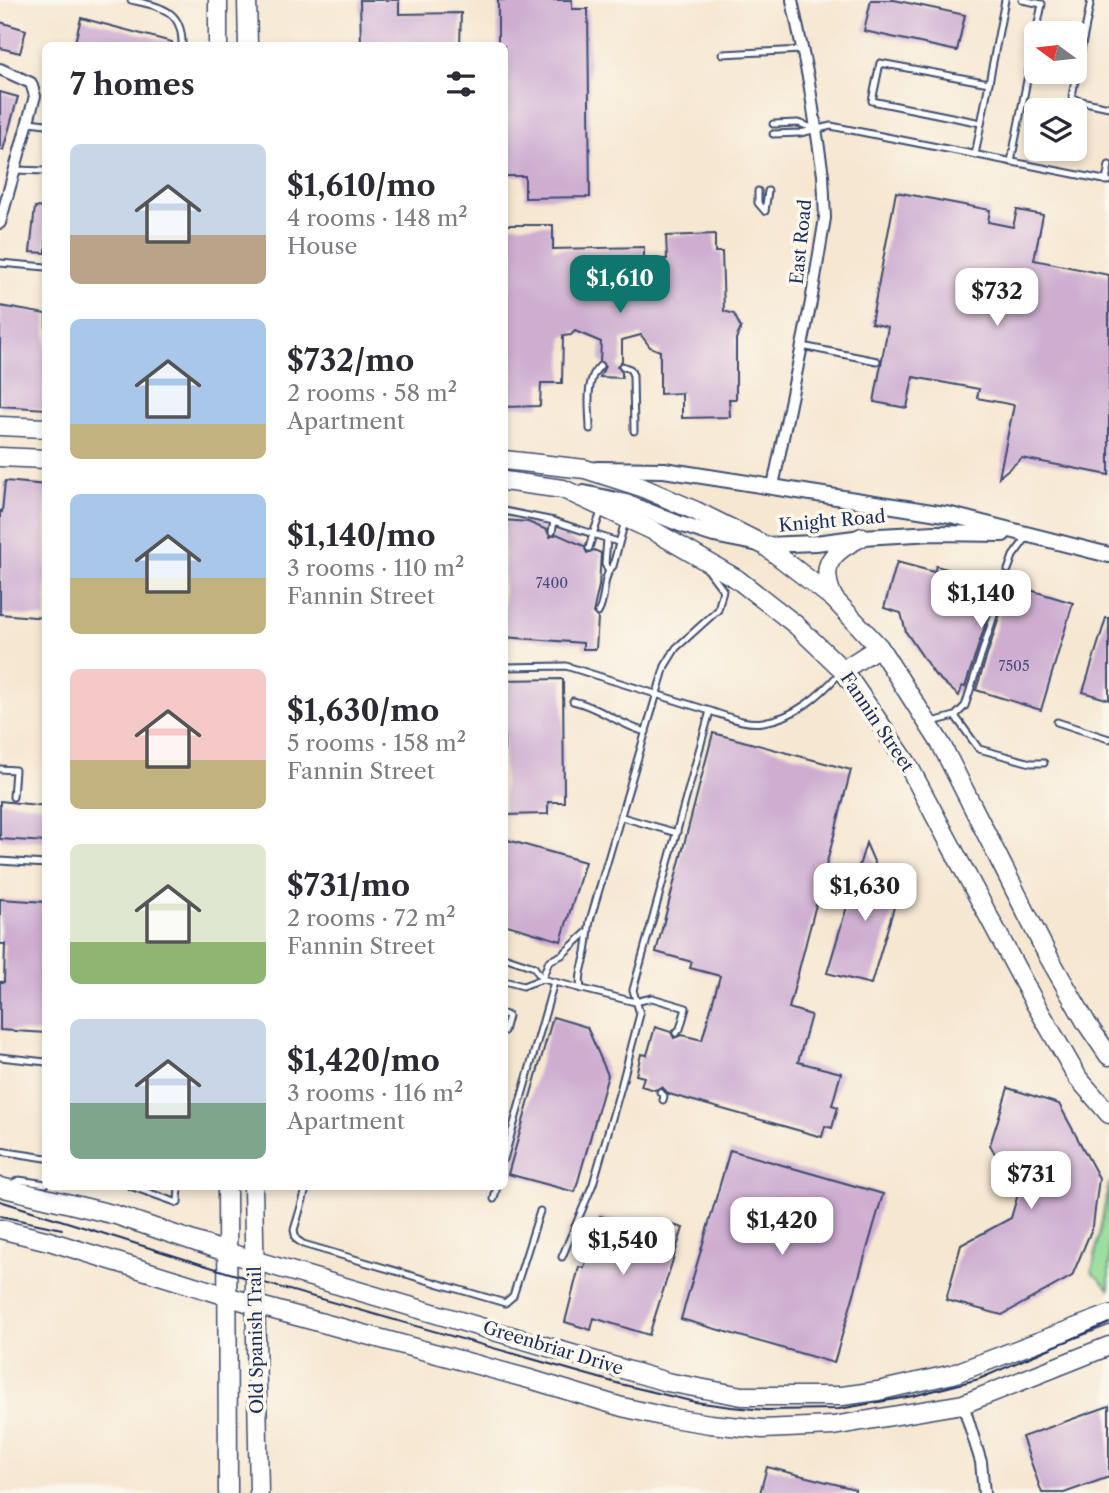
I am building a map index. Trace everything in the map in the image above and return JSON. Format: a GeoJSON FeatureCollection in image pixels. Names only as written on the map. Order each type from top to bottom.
{"type":"FeatureCollection","features":[{"type":"Feature","properties":{"kind":"main road"},"geometry":{"type":"LineString","coordinates":[[218,0],[218,42]]}},
{"type":"Feature","properties":{"kind":"main road"},"geometry":{"type":"LineString","coordinates":[[247,0],[248,42]]}},
{"type":"Feature","properties":{"kind":"main road"},"geometry":{"type":"LineString","coordinates":[[0,425],[42,428]]}},
{"type":"Feature","properties":{"kind":"main road"},"geometry":{"type":"LineString","coordinates":[[0,457],[42,459]]}},
{"type":"Feature","properties":{"kind":"main road"},"geometry":{"type":"LineString","coordinates":[[508,460],[585,469],[641,487],[764,545],[834,599],[879,647],[942,744],[1047,954],[1087,1024],[1109,1056]]}},
{"type":"Feature","properties":{"kind":"main road","name":"Fannin Street"},"geometry":{"type":"LineString","coordinates":[[508,482],[563,489],[653,531],[737,579],[796,625],[843,670],[907,763],[1032,998],[1078,1078],[1109,1114]]}},
{"type":"Feature","properties":{"kind":"main road"},"geometry":{"type":"LineString","coordinates":[[834,599],[827,583],[827,571],[833,557],[841,547],[862,537]]}},
{"type":"Feature","properties":{"kind":"main road"},"geometry":{"type":"LineString","coordinates":[[843,670],[879,647]]}},
{"type":"Feature","properties":{"kind":"main road","name":"Greenbriar Drive"},"geometry":{"type":"LineString","coordinates":[[2,1188],[116,1215],[254,1261],[667,1382],[742,1396],[842,1396],[878,1391],[953,1374],[1109,1315]]}},
{"type":"Feature","properties":{"kind":"main road","name":"Old Spanish Trail"},"geometry":{"type":"LineString","coordinates":[[227,1190],[228,1493]]}},
{"type":"Feature","properties":{"kind":"main road","name":"Old Spanish Trail"},"geometry":{"type":"LineString","coordinates":[[253,1190],[259,1493]]}},
{"type":"Feature","properties":{"kind":"main road","name":"Greenbriar Drive"},"geometry":{"type":"LineString","coordinates":[[0,1229],[49,1241],[226,1297],[533,1380],[622,1407],[710,1424],[762,1429],[833,1426],[963,1404],[1109,1346]]}},
{"type":"Feature","properties":{"kind":"street","name":"East Road"},"geometry":{"type":"LineString","coordinates":[[773,486],[825,218],[824,175],[792,0]]}},
{"type":"Feature","properties":{"kind":"street"},"geometry":{"type":"LineString","coordinates":[[0,69],[31,82],[35,96],[0,223]]}},
{"type":"Feature","properties":{"kind":"street","name":"Knight Road"},"geometry":{"type":"LineString","coordinates":[[585,469],[664,470],[951,515],[1109,555]]}},
{"type":"Feature","properties":{"kind":"street","name":"Knight Road"},"geometry":{"type":"LineString","coordinates":[[563,489],[626,502],[714,535],[764,545],[934,533],[1029,534]]}},
{"type":"Feature","properties":{"kind":"street"},"geometry":{"type":"LineString","coordinates":[[963,1404],[981,1462],[984,1493]]}},
{"type":"Feature","properties":{"kind":"lane"},"geometry":{"type":"LineString","coordinates":[[131,0],[165,8],[181,29],[182,42]]}},
{"type":"Feature","properties":{"kind":"lane"},"geometry":{"type":"LineString","coordinates":[[975,155],[1005,0]]}},
{"type":"Feature","properties":{"kind":"lane"},"geometry":{"type":"LineString","coordinates":[[1022,0],[1042,4],[1039,21]]}},
{"type":"Feature","properties":{"kind":"lane"},"geometry":{"type":"LineString","coordinates":[[1091,0],[1072,96],[1076,100],[1109,107]]}},
{"type":"Feature","properties":{"kind":"lane"},"geometry":{"type":"LineString","coordinates":[[722,54],[786,53],[802,50]]}},
{"type":"Feature","properties":{"kind":"lane"},"geometry":{"type":"LineString","coordinates":[[981,123],[872,101],[880,63],[989,83]]}},
{"type":"Feature","properties":{"kind":"lane"},"geometry":{"type":"LineString","coordinates":[[1011,162],[1026,84]]}},
{"type":"Feature","properties":{"kind":"lane"},"geometry":{"type":"LineString","coordinates":[[29,122],[42,124]]}},
{"type":"Feature","properties":{"kind":"lane"},"geometry":{"type":"LineString","coordinates":[[773,124],[798,123],[816,129]]}},
{"type":"Feature","properties":{"kind":"lane"},"geometry":{"type":"LineString","coordinates":[[773,134],[800,133],[831,126],[1107,181],[1109,165]]}},
{"type":"Feature","properties":{"kind":"lane"},"geometry":{"type":"LineString","coordinates":[[15,170],[42,171]]}},
{"type":"Feature","properties":{"kind":"lane"},"geometry":{"type":"LineString","coordinates":[[758,191],[758,203],[765,211],[768,191]]}},
{"type":"Feature","properties":{"kind":"lane"},"geometry":{"type":"LineString","coordinates":[[0,263],[42,267]]}},
{"type":"Feature","properties":{"kind":"lane"},"geometry":{"type":"LineString","coordinates":[[802,346],[877,361]]}},
{"type":"Feature","properties":{"kind":"lane"},"geometry":{"type":"LineString","coordinates":[[590,429],[589,388],[594,371],[600,366]]}},
{"type":"Feature","properties":{"kind":"lane"},"geometry":{"type":"LineString","coordinates":[[622,366],[630,369],[633,375],[634,431]]}},
{"type":"Feature","properties":{"kind":"lane"},"geometry":{"type":"LineString","coordinates":[[589,548],[602,508]]}},
{"type":"Feature","properties":{"kind":"lane"},"geometry":{"type":"LineString","coordinates":[[508,513],[554,521],[618,542]]}},
{"type":"Feature","properties":{"kind":"lane"},"geometry":{"type":"LineString","coordinates":[[608,570],[613,566],[626,519]]}},
{"type":"Feature","properties":{"kind":"lane"},"geometry":{"type":"LineString","coordinates":[[552,532],[554,521]]}},
{"type":"Feature","properties":{"kind":"lane"},"geometry":{"type":"LineString","coordinates":[[1008,570],[1013,556],[1029,534]]}},
{"type":"Feature","properties":{"kind":"lane"},"geometry":{"type":"LineString","coordinates":[[598,613],[603,605],[608,570],[605,564],[607,539]]}},
{"type":"Feature","properties":{"kind":"lane"},"geometry":{"type":"LineString","coordinates":[[581,989],[579,977],[588,944],[587,932],[665,666],[676,648],[718,610],[723,595],[723,590],[700,558]]}},
{"type":"Feature","properties":{"kind":"lane"},"geometry":{"type":"LineString","coordinates":[[928,723],[961,713],[969,698],[997,606]]}},
{"type":"Feature","properties":{"kind":"lane"},"geometry":{"type":"LineString","coordinates":[[508,667],[566,666],[743,721],[762,723],[788,715],[822,694],[843,670]]}},
{"type":"Feature","properties":{"kind":"lane"},"geometry":{"type":"LineString","coordinates":[[573,701],[589,704],[626,727],[646,732]]}},
{"type":"Feature","properties":{"kind":"lane"},"geometry":{"type":"LineString","coordinates":[[562,1257],[593,1184],[621,1087],[640,1014],[633,990],[710,711]]}},
{"type":"Feature","properties":{"kind":"lane"},"geometry":{"type":"LineString","coordinates":[[955,716],[979,749],[1031,763],[1044,763]]}},
{"type":"Feature","properties":{"kind":"lane"},"geometry":{"type":"LineString","coordinates":[[1057,722],[1109,738]]}},
{"type":"Feature","properties":{"kind":"lane"},"geometry":{"type":"LineString","coordinates":[[0,769],[15,770],[13,797]]}},
{"type":"Feature","properties":{"kind":"lane"},"geometry":{"type":"LineString","coordinates":[[621,817],[677,833]]}},
{"type":"Feature","properties":{"kind":"lane"},"geometry":{"type":"LineString","coordinates":[[0,861],[42,864]]}},
{"type":"Feature","properties":{"kind":"lane"},"geometry":{"type":"LineString","coordinates":[[542,979],[549,961],[562,955],[587,932]]}},
{"type":"Feature","properties":{"kind":"lane"},"geometry":{"type":"LineString","coordinates":[[508,958],[534,967],[542,979]]}},
{"type":"Feature","properties":{"kind":"lane"},"geometry":{"type":"LineString","coordinates":[[508,982],[523,986],[542,979],[635,1002],[652,998],[686,1008],[680,1032]]}},
{"type":"Feature","properties":{"kind":"lane"},"geometry":{"type":"LineString","coordinates":[[508,1146],[554,982]]}},
{"type":"Feature","properties":{"kind":"lane"},"geometry":{"type":"LineString","coordinates":[[0,1057],[42,1062]]}},
{"type":"Feature","properties":{"kind":"lane"},"geometry":{"type":"LineString","coordinates":[[0,1151],[42,1157]]}},
{"type":"Feature","properties":{"kind":"lane"},"geometry":{"type":"LineString","coordinates":[[2,1188],[19,1180],[42,1183]]}},
{"type":"Feature","properties":{"kind":"lane"},"geometry":{"type":"LineString","coordinates":[[141,1190],[178,1203],[179,1190]]}},
{"type":"Feature","properties":{"kind":"lane"},"geometry":{"type":"LineString","coordinates":[[306,1190],[294,1230],[296,1239],[303,1244],[505,1303],[513,1296],[540,1210]]}},
{"type":"Feature","properties":{"kind":"lane"},"geometry":{"type":"LineString","coordinates":[[494,1199],[496,1190]]}},
{"type":"Feature","properties":{"kind":"green space"},"geometry":{"type":"Polygon","coordinates":[[[1109,1183],[1109,1289],[1092,1272],[1109,1183]]]}},
{"type":"Feature","properties":{"kind":"building"},"geometry":{"type":"Polygon","coordinates":[[[360,0],[399,0],[399,14],[461,13],[460,42],[361,42],[360,0]]]}},
{"type":"Feature","properties":{"kind":"building"},"geometry":{"type":"Polygon","coordinates":[[[498,0],[572,0],[572,9],[588,9],[590,197],[525,198],[525,176],[508,176],[508,42],[498,42],[498,0]]]}},
{"type":"Feature","properties":{"kind":"building"},"geometry":{"type":"Polygon","coordinates":[[[871,0],[894,0],[965,15],[957,51],[864,31],[871,0]]]}},
{"type":"Feature","properties":{"kind":"building"},"geometry":{"type":"Polygon","coordinates":[[[81,18],[172,42],[75,42],[81,18]]]}},
{"type":"Feature","properties":{"kind":"building"},"geometry":{"type":"Polygon","coordinates":[[[0,22],[26,30],[20,53],[0,48],[0,22]]]}},
{"type":"Feature","properties":{"kind":"building"},"geometry":{"type":"Polygon","coordinates":[[[0,92],[18,97],[3,150],[0,150],[0,92]]]}},
{"type":"Feature","properties":{"kind":"building"},"geometry":{"type":"Polygon","coordinates":[[[896,192],[990,210],[988,222],[1013,227],[1017,210],[1043,215],[1034,260],[1109,275],[1109,475],[1022,458],[999,477],[1014,405],[977,398],[979,389],[913,377],[907,408],[874,402],[888,327],[871,323],[896,192]]]}},
{"type":"Feature","properties":{"kind":"building"},"geometry":{"type":"Polygon","coordinates":[[[35,207],[42,208],[42,253],[30,252],[35,207]]]}},
{"type":"Feature","properties":{"kind":"building"},"geometry":{"type":"Polygon","coordinates":[[[508,225],[553,225],[553,249],[644,247],[644,259],[667,259],[666,236],[715,234],[715,252],[722,252],[724,311],[734,314],[741,328],[736,339],[736,399],[729,399],[730,417],[682,418],[682,393],[660,394],[660,351],[650,347],[641,335],[622,340],[622,361],[617,366],[622,372],[622,378],[600,377],[605,366],[600,361],[601,342],[575,331],[571,335],[563,336],[562,383],[541,383],[540,406],[508,407],[508,225]]]}},
{"type":"Feature","properties":{"kind":"building"},"geometry":{"type":"Polygon","coordinates":[[[0,306],[42,313],[42,409],[0,406],[0,306]]]}},
{"type":"Feature","properties":{"kind":"building"},"geometry":{"type":"Polygon","coordinates":[[[5,481],[42,485],[42,618],[0,614],[0,511],[2,512],[5,481]]]}},
{"type":"Feature","properties":{"kind":"building"},"geometry":{"type":"Polygon","coordinates":[[[508,520],[528,522],[547,530],[550,537],[557,534],[584,546],[587,553],[594,550],[601,553],[599,586],[593,613],[598,618],[596,649],[583,649],[583,643],[508,637],[508,520]]]}},
{"type":"Feature","properties":{"kind":"building"},"geometry":{"type":"Polygon","coordinates":[[[897,562],[934,572],[936,566],[1073,603],[1041,710],[976,690],[1002,608],[999,601],[992,604],[965,687],[962,686],[959,696],[935,675],[906,632],[901,613],[884,608],[897,562]]]}},
{"type":"Feature","properties":{"kind":"building"},"geometry":{"type":"Polygon","coordinates":[[[1106,618],[1109,618],[1109,700],[1083,692],[1106,618]]]}},
{"type":"Feature","properties":{"kind":"building"},"geometry":{"type":"Polygon","coordinates":[[[563,679],[564,802],[548,802],[548,814],[508,815],[508,680],[563,679]]]}},
{"type":"Feature","properties":{"kind":"building"},"geometry":{"type":"Polygon","coordinates":[[[713,733],[851,770],[789,1008],[811,1015],[798,1062],[841,1073],[832,1105],[838,1107],[832,1128],[825,1126],[822,1137],[669,1094],[662,1087],[655,1090],[641,1086],[644,1077],[636,1075],[641,1054],[647,1055],[655,1027],[671,1032],[674,1038],[682,1035],[702,1040],[720,976],[690,968],[692,962],[656,952],[713,733]]]}},
{"type":"Feature","properties":{"kind":"building"},"geometry":{"type":"Polygon","coordinates":[[[0,801],[42,806],[42,842],[0,839],[0,801]]]}},
{"type":"Feature","properties":{"kind":"building"},"geometry":{"type":"Polygon","coordinates":[[[508,840],[585,862],[561,941],[508,925],[508,840]]]}},
{"type":"Feature","properties":{"kind":"building"},"geometry":{"type":"Polygon","coordinates":[[[866,843],[882,880],[904,874],[871,984],[827,973],[866,843]]]}},
{"type":"Feature","properties":{"kind":"building"},"geometry":{"type":"Polygon","coordinates":[[[0,899],[42,902],[42,1033],[0,1030],[0,982],[4,982],[5,944],[0,944],[0,899]]]}},
{"type":"Feature","properties":{"kind":"building"},"geometry":{"type":"Polygon","coordinates":[[[553,1017],[587,1027],[608,1075],[575,1192],[508,1174],[553,1017]]]}},
{"type":"Feature","properties":{"kind":"building"},"geometry":{"type":"Polygon","coordinates":[[[1008,1088],[1059,1104],[1099,1178],[1093,1226],[1072,1276],[1002,1315],[946,1300],[961,1245],[1011,1218],[1018,1194],[990,1145],[1008,1088]]]}},
{"type":"Feature","properties":{"kind":"building"},"geometry":{"type":"Polygon","coordinates":[[[730,1150],[883,1194],[834,1363],[681,1319],[730,1150]]]}},
{"type":"Feature","properties":{"kind":"building"},"geometry":{"type":"Polygon","coordinates":[[[600,1216],[628,1225],[626,1229],[653,1238],[659,1221],[683,1228],[649,1335],[594,1318],[591,1330],[565,1322],[579,1267],[584,1268],[600,1216]]]}},
{"type":"Feature","properties":{"kind":"building"},"geometry":{"type":"Polygon","coordinates":[[[1109,1406],[1109,1477],[1064,1493],[1042,1493],[1022,1437],[1109,1406]]]}},
{"type":"Feature","properties":{"kind":"building"},"geometry":{"type":"Polygon","coordinates":[[[767,1467],[855,1489],[855,1493],[760,1493],[767,1467]]]}},
{"type":"Feature","properties":{"kind":"tram line"},"geometry":{"type":"LineString","coordinates":[[0,1201],[226,1272],[620,1384],[695,1402],[731,1407],[766,1410],[839,1409],[913,1396],[979,1379],[1109,1323]]}},
{"type":"Feature","properties":{"kind":"tram line"},"geometry":{"type":"LineString","coordinates":[[0,1216],[62,1229]]}}]}
